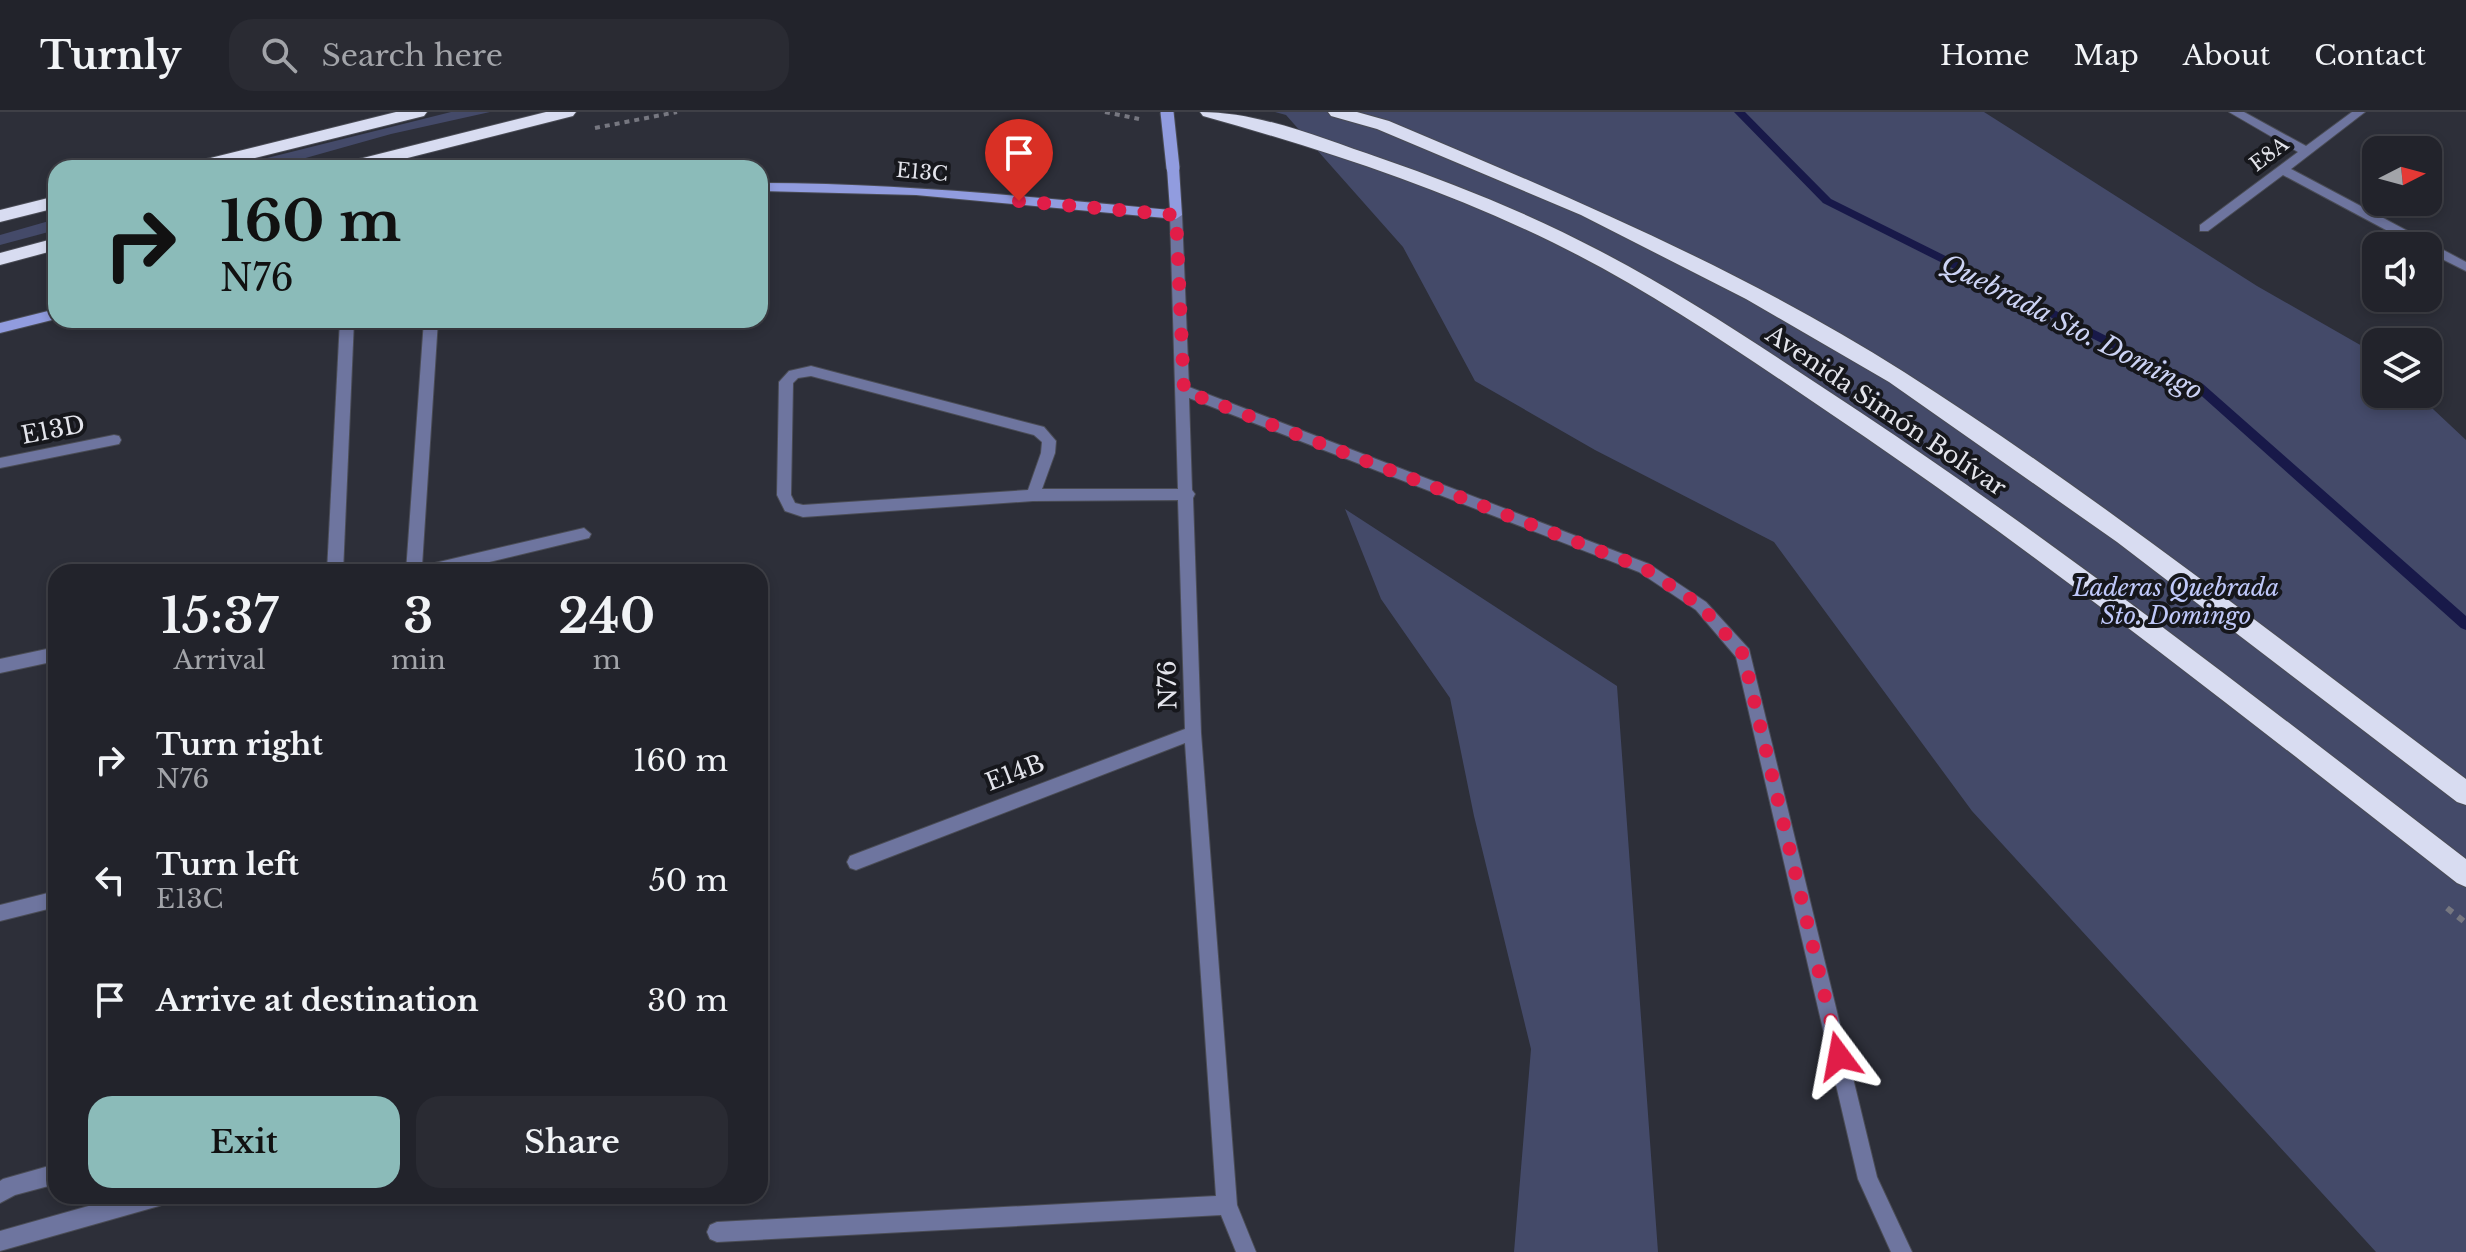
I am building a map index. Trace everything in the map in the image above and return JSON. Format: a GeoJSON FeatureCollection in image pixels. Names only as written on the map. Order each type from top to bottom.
{"type":"FeatureCollection","features":[{"type":"Feature","properties":{"kind":"highway"},"geometry":{"type":"LineString","coordinates":[[224,160],[418,112]]}},
{"type":"Feature","properties":{"kind":"highway"},"geometry":{"type":"LineString","coordinates":[[377,160],[567,112]]}},
{"type":"Feature","properties":{"kind":"highway","name":"Avenida Simón Bolívar"},"geometry":{"type":"LineString","coordinates":[[1209,112],[1350,154],[1462,197],[1559,238],[1635,280],[1905,451],[2051,555],[2466,875]]}},
{"type":"Feature","properties":{"kind":"highway","name":"Avenida Simón Bolívar"},"geometry":{"type":"LineString","coordinates":[[1337,112],[1383,125],[1588,211],[1753,294],[1896,377],[2125,536],[2466,794]]}},
{"type":"Feature","properties":{"kind":"highway"},"geometry":{"type":"LineString","coordinates":[[0,216],[48,204]]}},
{"type":"Feature","properties":{"kind":"highway"},"geometry":{"type":"LineString","coordinates":[[0,259],[48,246]]}},
{"type":"Feature","properties":{"kind":"street","name":"N76"},"geometry":{"type":"LineString","coordinates":[[1167,112],[1176,215],[1184,391],[1193,733],[1227,1205],[1246,1252]]}},
{"type":"Feature","properties":{"kind":"street"},"geometry":{"type":"LineString","coordinates":[[2235,112],[2306,151]]}},
{"type":"Feature","properties":{"kind":"street","name":"E8A"},"geometry":{"type":"LineString","coordinates":[[2204,228],[2359,112]]}},
{"type":"Feature","properties":{"kind":"street"},"geometry":{"type":"LineString","coordinates":[[2282,169],[2401,232]]}},
{"type":"Feature","properties":{"kind":"street","name":"E13C"},"geometry":{"type":"LineString","coordinates":[[768,187],[894,189],[1176,215]]}},
{"type":"Feature","properties":{"kind":"street"},"geometry":{"type":"LineString","coordinates":[[2442,254],[2466,267]]}},
{"type":"Feature","properties":{"kind":"street"},"geometry":{"type":"LineString","coordinates":[[0,328],[48,316]]}},
{"type":"Feature","properties":{"kind":"street"},"geometry":{"type":"LineString","coordinates":[[335,564],[347,328]]}},
{"type":"Feature","properties":{"kind":"street"},"geometry":{"type":"LineString","coordinates":[[415,564],[430,328]]}},
{"type":"Feature","properties":{"kind":"street"},"geometry":{"type":"LineString","coordinates":[[1033,495],[1048,453],[1049,441],[1039,431],[811,371],[794,374],[786,382],[784,495],[790,507],[803,511],[1033,495],[1188,494]]}},
{"type":"Feature","properties":{"kind":"street"},"geometry":{"type":"LineString","coordinates":[[1184,391],[1644,568],[1701,606],[1743,654],[1868,1179],[1902,1252]]}},
{"type":"Feature","properties":{"kind":"street","name":"E13D"},"geometry":{"type":"LineString","coordinates":[[0,463],[114,440]]}},
{"type":"Feature","properties":{"kind":"street"},"geometry":{"type":"LineString","coordinates":[[457,564],[584,534]]}},
{"type":"Feature","properties":{"kind":"street"},"geometry":{"type":"LineString","coordinates":[[0,666],[48,656]]}},
{"type":"Feature","properties":{"kind":"street","name":"E14B"},"geometry":{"type":"LineString","coordinates":[[856,862],[1193,733]]}},
{"type":"Feature","properties":{"kind":"street"},"geometry":{"type":"LineString","coordinates":[[0,913],[48,901]]}},
{"type":"Feature","properties":{"kind":"street"},"geometry":{"type":"LineString","coordinates":[[0,1193],[10,1186],[48,1176]]}},
{"type":"Feature","properties":{"kind":"street"},"geometry":{"type":"LineString","coordinates":[[0,1241],[131,1204]]}},
{"type":"Feature","properties":{"kind":"street"},"geometry":{"type":"LineString","coordinates":[[717,1232],[1227,1205]]}},
{"type":"Feature","properties":{"kind":"path"},"geometry":{"type":"LineString","coordinates":[[1105,112],[1148,120]]}},
{"type":"Feature","properties":{"kind":"path"},"geometry":{"type":"LineString","coordinates":[[2441,903],[2466,923]]}},
{"type":"Feature","properties":{"kind":"green space"},"geometry":{"type":"Polygon","coordinates":[[[451,112],[490,112],[391,134],[298,160],[259,160],[451,112]]]}},
{"type":"Feature","properties":{"kind":"green space","name":"Laderas Quebrada Sto. Domingo"},"geometry":{"type":"Polygon","coordinates":[[[1275,112],[1984,112],[2257,286],[2362,346],[2362,408],[2432,408],[2466,440],[2466,1252],[2376,1252],[1972,811],[1774,542],[1595,450],[1475,381],[1403,247],[1286,115],[1275,112]]]}},
{"type":"Feature","properties":{"kind":"green space"},"geometry":{"type":"Polygon","coordinates":[[[48,221],[48,232],[0,245],[0,235],[48,221]]]}},
{"type":"Feature","properties":{"kind":"green space"},"geometry":{"type":"Polygon","coordinates":[[[1345,509],[1617,686],[1658,1252],[1514,1252],[1531,1049],[1474,816],[1450,698],[1381,599],[1345,509]]]}},
{"type":"Feature","properties":{"kind":"waterway","name":"Quebrada Sto. Domingo"},"geometry":{"type":"LineString","coordinates":[[1739,112],[1827,201],[2199,387],[2466,624]]}},
{"type":"Feature","properties":{"kind":"route"},"geometry":{"type":"LineString","coordinates":[[1019,201],[1176,215],[1184,391],[1644,568],[1701,606],[1743,654],[1839,1056]]}}]}
